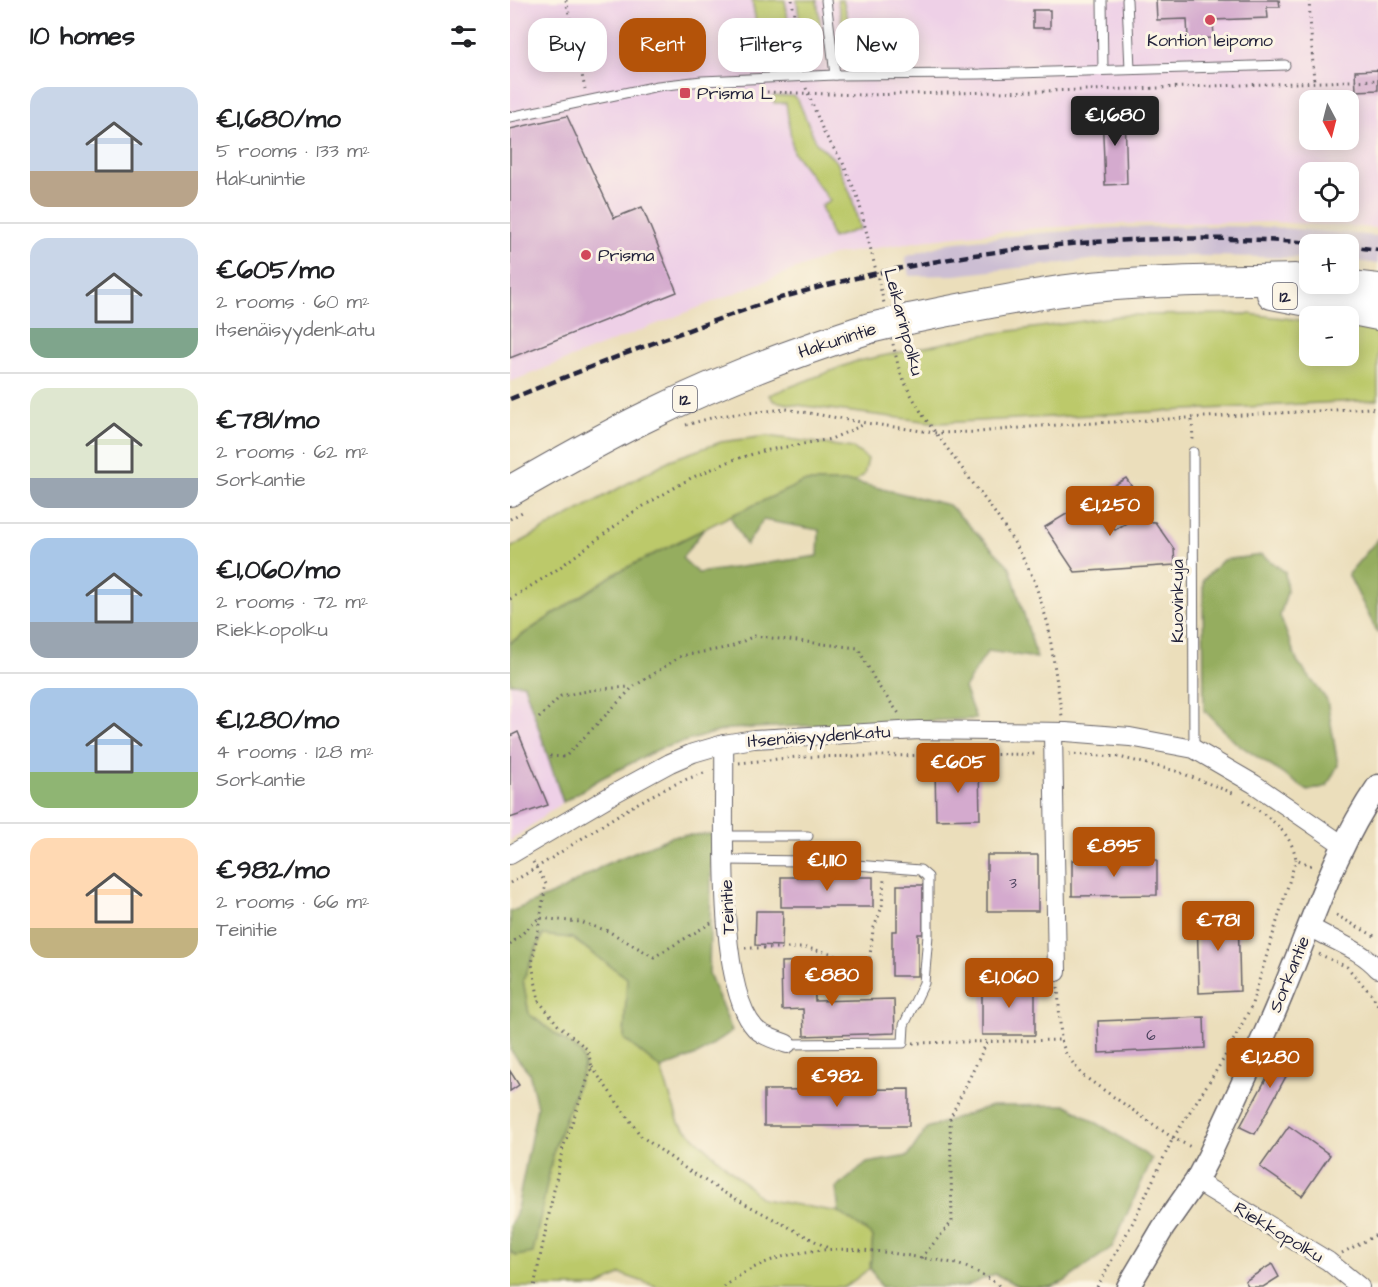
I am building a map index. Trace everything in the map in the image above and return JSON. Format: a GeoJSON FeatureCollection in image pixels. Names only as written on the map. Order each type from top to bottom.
{"type":"FeatureCollection","features":[{"type":"Feature","properties":{"kind":"highway","name":"Hakunintie"},"geometry":{"type":"LineString","coordinates":[[520,500],[650,415],[714,386],[817,345],[889,324],[1077,289],[1192,282],[1299,279]]}},
{"type":"Feature","properties":{"kind":"highway","name":"Hakunintie"},"geometry":{"type":"LineString","coordinates":[[1192,282],[1276,294],[1378,315]]}},
{"type":"Feature","properties":{"kind":"highway"},"geometry":{"type":"LineString","coordinates":[[1359,287],[1378,289]]}},
{"type":"Feature","properties":{"kind":"street","name":"Itsenäisyydenkatu"},"geometry":{"type":"LineString","coordinates":[[516,852],[670,763],[724,744],[754,738],[919,730],[1060,732],[1130,737],[1194,749],[1254,783],[1342,845]]}},
{"type":"Feature","properties":{"kind":"street"},"geometry":{"type":"LineString","coordinates":[[1058,972],[1060,732]]}},
{"type":"Feature","properties":{"kind":"street","name":"Teinitie"},"geometry":{"type":"LineString","coordinates":[[724,744],[728,948],[739,996],[755,1029],[787,1044]]}},
{"type":"Feature","properties":{"kind":"street","name":"Sorkantie"},"geometry":{"type":"LineString","coordinates":[[1128,1287],[1163,1228],[1196,1181],[1209,1156],[1280,1000],[1342,845],[1378,786]]}},
{"type":"Feature","properties":{"kind":"street"},"geometry":{"type":"LineString","coordinates":[[1309,926],[1368,958],[1378,969]]}},
{"type":"Feature","properties":{"kind":"street","name":"Riekkopolku"},"geometry":{"type":"LineString","coordinates":[[1196,1181],[1328,1261],[1360,1287]]}},
{"type":"Feature","properties":{"kind":"lane"},"geometry":{"type":"LineString","coordinates":[[826,0],[835,75]]}},
{"type":"Feature","properties":{"kind":"lane"},"geometry":{"type":"LineString","coordinates":[[1102,0],[1103,70]]}},
{"type":"Feature","properties":{"kind":"lane"},"geometry":{"type":"LineString","coordinates":[[1127,0],[1130,69]]}},
{"type":"Feature","properties":{"kind":"lane"},"geometry":{"type":"LineString","coordinates":[[510,117],[658,86],[702,81],[835,75],[980,74],[1285,65]]}},
{"type":"Feature","properties":{"kind":"lane","name":"Kuovinkuja"},"geometry":{"type":"LineString","coordinates":[[1193,452],[1194,749]]}},
{"type":"Feature","properties":{"kind":"lane"},"geometry":{"type":"LineString","coordinates":[[725,836],[808,836]]}},
{"type":"Feature","properties":{"kind":"lane"},"geometry":{"type":"LineString","coordinates":[[725,860],[805,861],[920,870],[928,877],[928,935],[924,983],[904,1025],[903,1043],[787,1044]]}},
{"type":"Feature","properties":{"kind":"path"},"geometry":{"type":"LineString","coordinates":[[566,0],[588,101]]}},
{"type":"Feature","properties":{"kind":"path","name":"Leikarinpolku"},"geometry":{"type":"LineString","coordinates":[[792,0],[803,77],[808,95],[824,133],[843,163],[858,198],[900,373],[936,433],[995,513],[1019,550],[1034,580],[1048,624],[1054,653],[1060,732]]}},
{"type":"Feature","properties":{"kind":"path"},"geometry":{"type":"LineString","coordinates":[[1309,0],[1314,82]]}},
{"type":"Feature","properties":{"kind":"path"},"geometry":{"type":"LineString","coordinates":[[761,92],[808,95],[1131,89],[1378,80]]}},
{"type":"Feature","properties":{"kind":"path"},"geometry":{"type":"LineString","coordinates":[[686,425],[718,416],[786,409],[936,433],[1192,420],[1309,411],[1371,408],[1378,411]]}},
{"type":"Feature","properties":{"kind":"path"},"geometry":{"type":"LineString","coordinates":[[1192,420],[1193,452]]}},
{"type":"Feature","properties":{"kind":"path"},"geometry":{"type":"LineString","coordinates":[[510,599],[555,571],[635,511],[691,478],[733,460],[763,451],[831,439],[866,423]]}},
{"type":"Feature","properties":{"kind":"path"},"geometry":{"type":"LineString","coordinates":[[510,519],[520,500]]}},
{"type":"Feature","properties":{"kind":"path"},"geometry":{"type":"LineString","coordinates":[[550,756],[565,757],[633,687],[681,656],[730,647],[754,636],[858,648],[877,684],[903,720],[919,730]]}},
{"type":"Feature","properties":{"kind":"path"},"geometry":{"type":"LineString","coordinates":[[539,718],[561,696],[598,689],[633,687]]}},
{"type":"Feature","properties":{"kind":"path"},"geometry":{"type":"LineString","coordinates":[[510,883],[538,868],[624,811],[682,779],[759,759],[1061,754],[1119,757],[1176,771],[1237,794],[1281,828],[1294,847],[1296,859],[1251,1007],[1223,1060],[1173,1138],[1133,1222],[1097,1287]]}},
{"type":"Feature","properties":{"kind":"path"},"geometry":{"type":"LineString","coordinates":[[516,852],[538,868],[546,884],[532,964],[538,1001],[558,1025],[587,1049],[592,1067],[641,1136],[723,1192],[828,1248]]}},
{"type":"Feature","properties":{"kind":"path"},"geometry":{"type":"LineString","coordinates":[[1296,859],[1329,874]]}},
{"type":"Feature","properties":{"kind":"path"},"geometry":{"type":"LineString","coordinates":[[728,948],[807,948],[830,953],[860,971],[869,964],[873,930],[882,907],[885,868]]}},
{"type":"Feature","properties":{"kind":"path"},"geometry":{"type":"LineString","coordinates":[[510,945],[539,918],[580,922],[608,931],[654,957],[726,914]]}},
{"type":"Feature","properties":{"kind":"path"},"geometry":{"type":"LineString","coordinates":[[1335,915],[1378,938]]}},
{"type":"Feature","properties":{"kind":"path"},"geometry":{"type":"LineString","coordinates":[[1319,954],[1347,967],[1378,1005]]}},
{"type":"Feature","properties":{"kind":"path"},"geometry":{"type":"LineString","coordinates":[[1058,972],[1061,1040],[1066,1054],[1082,1075],[1173,1138]]}},
{"type":"Feature","properties":{"kind":"path"},"geometry":{"type":"LineString","coordinates":[[903,1043],[1061,1040]]}},
{"type":"Feature","properties":{"kind":"path"},"geometry":{"type":"LineString","coordinates":[[921,1258],[952,1222],[950,1118],[987,1042]]}},
{"type":"Feature","properties":{"kind":"path"},"geometry":{"type":"LineString","coordinates":[[534,1287],[562,1151],[592,1067]]}},
{"type":"Feature","properties":{"kind":"path"},"geometry":{"type":"LineString","coordinates":[[1328,1261],[1378,1234]]}},
{"type":"Feature","properties":{"kind":"path"},"geometry":{"type":"LineString","coordinates":[[724,1287],[737,1276],[776,1258],[828,1248],[873,1249],[954,1263],[1001,1287]]}},
{"type":"Feature","properties":{"kind":"shaded area"},"geometry":{"type":"Polygon","coordinates":[[[510,0],[1378,0],[1378,228],[1273,222],[1115,224],[1038,228],[947,237],[832,255],[510,382],[510,0]]]}},
{"type":"Feature","properties":{"kind":"shaded area"},"geometry":{"type":"Polygon","coordinates":[[[1271,227],[1354,234],[1299,234],[1299,258],[1116,257],[956,275],[909,276],[905,257],[948,243],[1114,228],[1271,227]]]}},
{"type":"Feature","properties":{"kind":"shaded area"},"geometry":{"type":"Polygon","coordinates":[[[1359,234],[1378,236],[1378,264],[1359,261],[1359,234]]]}},
{"type":"Feature","properties":{"kind":"shaded area"},"geometry":{"type":"Polygon","coordinates":[[[510,683],[524,684],[563,802],[510,841],[510,683]]]}},
{"type":"Feature","properties":{"kind":"green space"},"geometry":{"type":"Polygon","coordinates":[[[752,0],[785,0],[788,18],[755,18],[752,0]]]}},
{"type":"Feature","properties":{"kind":"green space"},"geometry":{"type":"Polygon","coordinates":[[[797,0],[817,0],[820,18],[799,18],[797,0]]]}},
{"type":"Feature","properties":{"kind":"green space"},"geometry":{"type":"Polygon","coordinates":[[[837,0],[843,0],[848,18],[841,18],[837,0]]]}},
{"type":"Feature","properties":{"kind":"green space"},"geometry":{"type":"Polygon","coordinates":[[[773,96],[793,96],[798,100],[816,142],[837,162],[851,195],[860,229],[832,238],[821,206],[830,201],[793,152],[786,103],[774,103],[773,96]]]}},
{"type":"Feature","properties":{"kind":"green space"},"geometry":{"type":"Polygon","coordinates":[[[1249,314],[1299,320],[1299,366],[1359,366],[1359,326],[1378,328],[1378,400],[939,423],[789,404],[774,401],[769,395],[854,362],[982,335],[1127,315],[1249,314]]]}},
{"type":"Feature","properties":{"kind":"green space"},"geometry":{"type":"Polygon","coordinates":[[[767,436],[853,448],[868,459],[864,475],[854,482],[804,482],[730,516],[616,573],[510,643],[510,548],[670,460],[721,442],[767,436]]]}},
{"type":"Feature","properties":{"kind":"green space"},"geometry":{"type":"Polygon","coordinates":[[[804,482],[854,482],[949,505],[1010,567],[1037,658],[988,651],[964,688],[976,719],[728,729],[659,749],[600,779],[563,802],[524,684],[510,683],[510,643],[616,573],[704,529],[682,558],[698,573],[818,556],[819,530],[763,520],[746,545],[730,516],[804,482]]]}},
{"type":"Feature","properties":{"kind":"green space"},"geometry":{"type":"Polygon","coordinates":[[[1378,539],[1378,634],[1348,574],[1378,539]]]}},
{"type":"Feature","properties":{"kind":"green space"},"geometry":{"type":"Polygon","coordinates":[[[1262,555],[1285,572],[1287,592],[1280,616],[1297,661],[1327,700],[1338,765],[1327,786],[1308,791],[1235,742],[1204,710],[1203,580],[1223,560],[1262,555]]]}},
{"type":"Feature","properties":{"kind":"green space"},"geometry":{"type":"Polygon","coordinates":[[[712,834],[709,973],[732,1031],[699,1054],[661,1069],[624,1039],[627,978],[572,938],[542,935],[523,980],[529,1014],[581,1053],[584,1066],[554,1149],[533,1253],[516,1256],[510,1251],[510,1225],[516,1214],[537,1107],[529,1072],[510,1050],[510,912],[562,890],[606,864],[673,836],[712,834]]]}},
{"type":"Feature","properties":{"kind":"green space"},"geometry":{"type":"Polygon","coordinates":[[[543,935],[571,938],[627,978],[624,1039],[661,1069],[679,1123],[762,1199],[839,1212],[873,1236],[870,1268],[845,1287],[658,1287],[621,1274],[597,1287],[510,1287],[510,1251],[516,1256],[584,1066],[581,1053],[529,1014],[523,980],[543,935]]]}},
{"type":"Feature","properties":{"kind":"green space"},"geometry":{"type":"Polygon","coordinates":[[[1067,1105],[1152,1159],[1112,1247],[1064,1282],[1050,1287],[1020,1287],[995,1274],[964,1287],[881,1287],[870,1268],[873,1236],[839,1212],[836,1188],[867,1163],[908,1156],[927,1128],[991,1106],[1067,1105]]]}},
{"type":"Feature","properties":{"kind":"building","name":"Kontion leipomo"},"geometry":{"type":"Polygon","coordinates":[[[1156,0],[1279,0],[1280,7],[1267,7],[1268,18],[1213,20],[1214,38],[1188,39],[1187,19],[1157,20],[1156,0]]]}},
{"type":"Feature","properties":{"kind":"building"},"geometry":{"type":"Polygon","coordinates":[[[1033,10],[1050,10],[1050,28],[1033,28],[1033,10]]]}},
{"type":"Feature","properties":{"kind":"building"},"geometry":{"type":"Polygon","coordinates":[[[1378,70],[1378,90],[1356,90],[1355,71],[1378,70]]]}},
{"type":"Feature","properties":{"kind":"building"},"geometry":{"type":"Polygon","coordinates":[[[1102,111],[1125,111],[1127,184],[1105,185],[1102,111]]]}},
{"type":"Feature","properties":{"kind":"building","name":"Prisma"},"geometry":{"type":"Polygon","coordinates":[[[567,116],[614,218],[642,207],[677,292],[510,358],[510,129],[567,116]]]}},
{"type":"Feature","properties":{"kind":"building"},"geometry":{"type":"Polygon","coordinates":[[[1126,478],[1137,494],[1104,512],[1115,530],[1131,520],[1155,522],[1174,549],[1175,565],[1075,572],[1045,527],[1126,478]]]}},
{"type":"Feature","properties":{"kind":"building"},"geometry":{"type":"Polygon","coordinates":[[[518,732],[548,805],[510,818],[510,736],[518,732]]]}},
{"type":"Feature","properties":{"kind":"building"},"geometry":{"type":"Polygon","coordinates":[[[979,767],[980,819],[936,820],[935,768],[979,767]]]}},
{"type":"Feature","properties":{"kind":"building"},"geometry":{"type":"Polygon","coordinates":[[[987,855],[1038,855],[1038,911],[987,911],[987,855]]]}},
{"type":"Feature","properties":{"kind":"building"},"geometry":{"type":"Polygon","coordinates":[[[1072,860],[1157,860],[1157,895],[1072,896],[1072,860]]]}},
{"type":"Feature","properties":{"kind":"building"},"geometry":{"type":"Polygon","coordinates":[[[781,877],[873,877],[873,907],[781,907],[781,877]]]}},
{"type":"Feature","properties":{"kind":"building"},"geometry":{"type":"Polygon","coordinates":[[[897,885],[923,885],[923,934],[918,934],[918,976],[892,976],[892,931],[897,931],[897,885]]]}},
{"type":"Feature","properties":{"kind":"building"},"geometry":{"type":"Polygon","coordinates":[[[756,911],[783,911],[782,946],[755,945],[756,911]]]}},
{"type":"Feature","properties":{"kind":"building"},"geometry":{"type":"Polygon","coordinates":[[[1238,912],[1240,991],[1199,993],[1197,913],[1238,912]]]}},
{"type":"Feature","properties":{"kind":"building"},"geometry":{"type":"Polygon","coordinates":[[[814,961],[815,1001],[894,999],[895,1033],[804,1036],[803,1009],[782,1010],[781,962],[814,961]]]}},
{"type":"Feature","properties":{"kind":"building"},"geometry":{"type":"Polygon","coordinates":[[[982,983],[1035,983],[1035,1035],[982,1035],[982,983]]]}},
{"type":"Feature","properties":{"kind":"building"},"geometry":{"type":"Polygon","coordinates":[[[1204,1017],[1205,1048],[1099,1053],[1098,1021],[1204,1017]]]}},
{"type":"Feature","properties":{"kind":"building"},"geometry":{"type":"Polygon","coordinates":[[[1285,1044],[1299,1052],[1255,1134],[1240,1127],[1285,1044]]]}},
{"type":"Feature","properties":{"kind":"building"},"geometry":{"type":"Polygon","coordinates":[[[510,1071],[519,1085],[510,1091],[510,1071]]]}},
{"type":"Feature","properties":{"kind":"building"},"geometry":{"type":"Polygon","coordinates":[[[909,1089],[909,1126],[764,1126],[764,1090],[909,1089]]]}},
{"type":"Feature","properties":{"kind":"building"},"geometry":{"type":"Polygon","coordinates":[[[1289,1126],[1330,1155],[1302,1196],[1260,1167],[1289,1126]]]}},
{"type":"Feature","properties":{"kind":"building"},"geometry":{"type":"Polygon","coordinates":[[[1272,1264],[1279,1277],[1263,1287],[1249,1287],[1245,1281],[1272,1264]]]}},
{"type":"Feature","properties":{"kind":"railway"},"geometry":{"type":"LineString","coordinates":[[510,399],[642,347],[765,303],[857,278],[923,264],[989,253],[1124,240],[1191,239],[1299,242]]}},
{"type":"Feature","properties":{"kind":"railway"},"geometry":{"type":"LineString","coordinates":[[1359,247],[1378,250]]}},
{"type":"Feature","properties":{"kind":"place","name":"Kontion leipomo"},"geometry":{"type":"Point","coordinates":[1210,20]}},
{"type":"Feature","properties":{"kind":"place","name":"Prisma L"},"geometry":{"type":"Point","coordinates":[685,93]}},
{"type":"Feature","properties":{"kind":"place","name":"Prisma"},"geometry":{"type":"Point","coordinates":[586,255]}}]}
